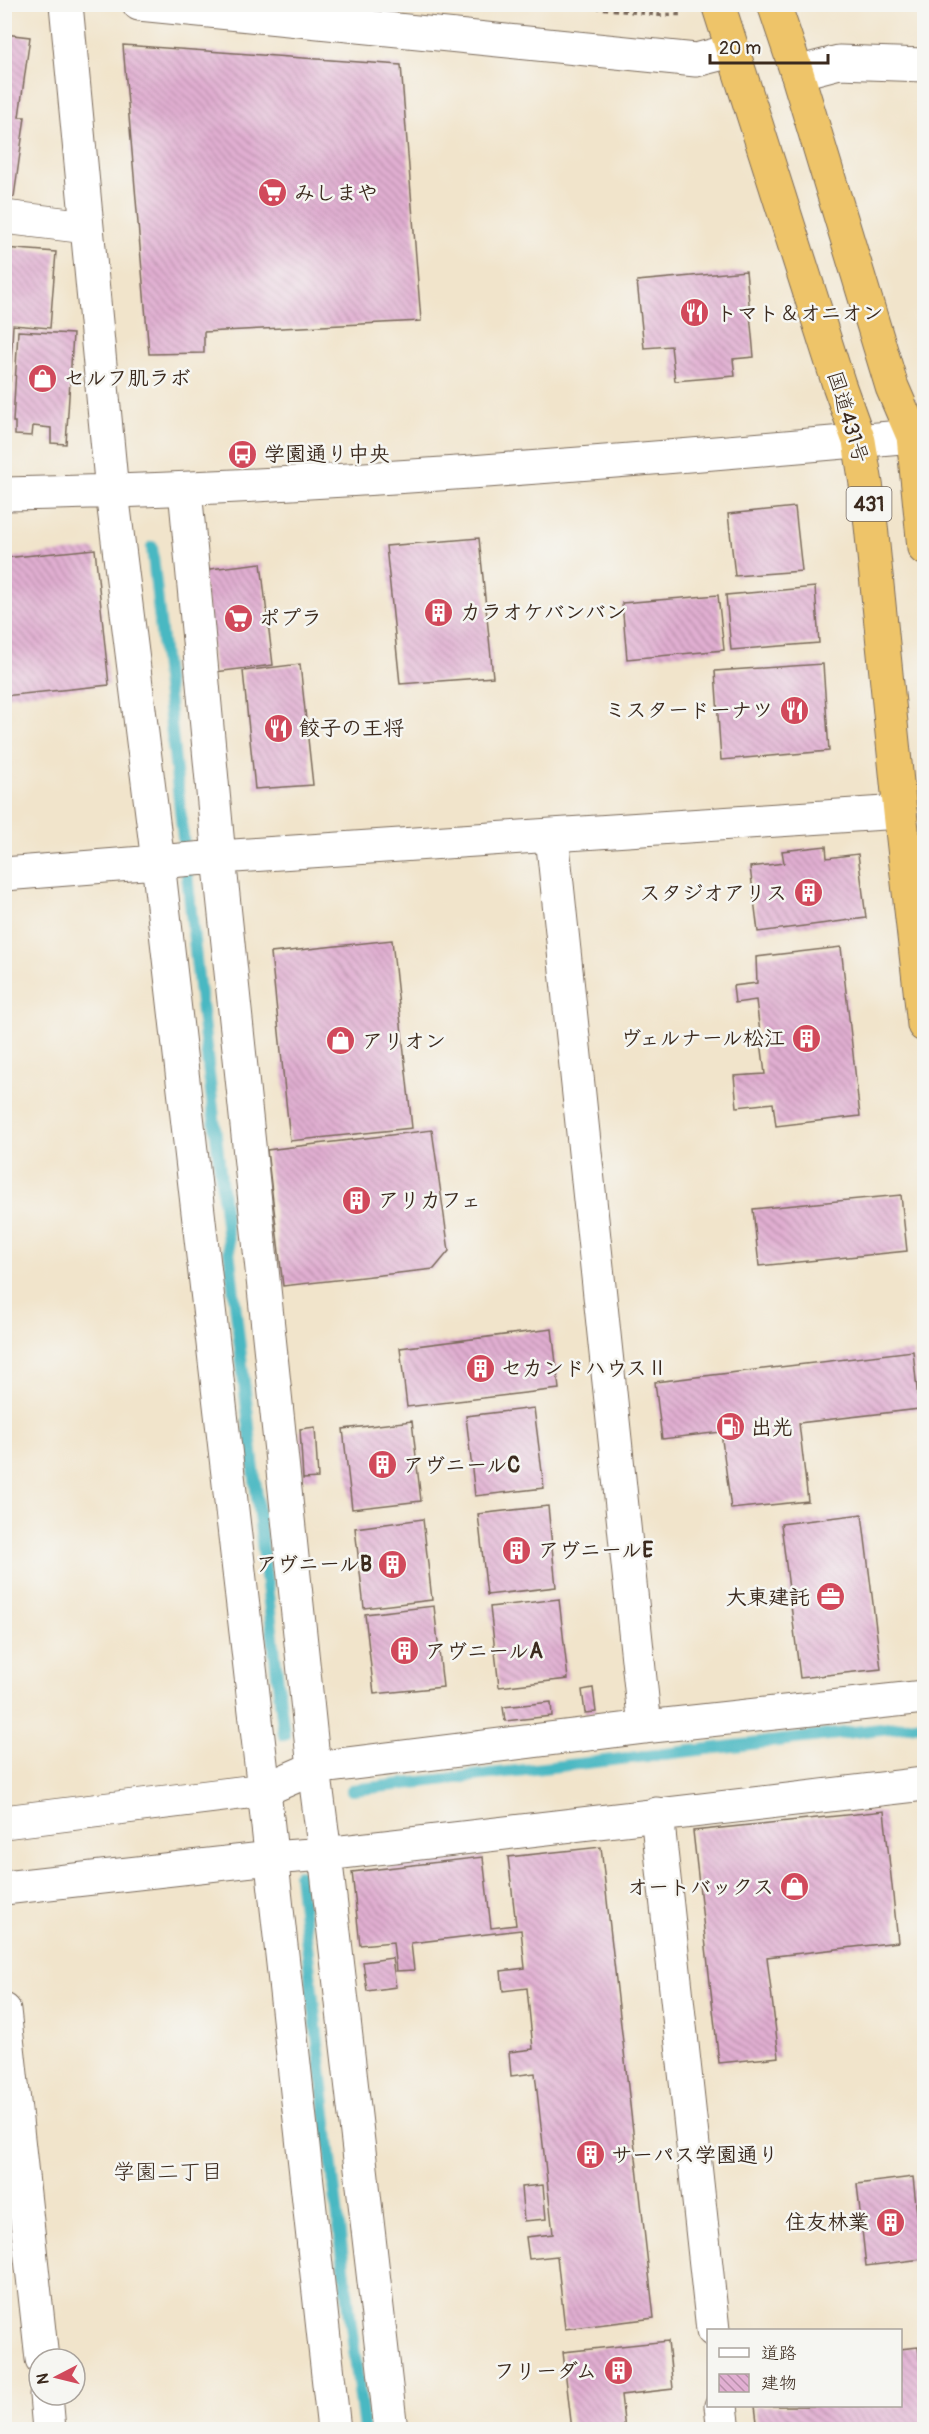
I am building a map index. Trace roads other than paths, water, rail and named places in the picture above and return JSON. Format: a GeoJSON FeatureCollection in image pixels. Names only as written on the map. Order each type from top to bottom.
{"type":"FeatureCollection","features":[{"type":"Feature","properties":{"kind":"highway","name":"431"},"geometry":{"type":"LineString","coordinates":[[774,4],[892,387],[919,436],[924,548]]}},
{"type":"Feature","properties":{"kind":"highway","name":"国道431号"},"geometry":{"type":"LineString","coordinates":[[704,9],[731,51],[859,441],[868,496],[924,1025]]}},
{"type":"Feature","properties":{"kind":"street"},"geometry":{"type":"LineString","coordinates":[[66,4],[112,492],[158,862],[264,1790],[334,2430]]}},
{"type":"Feature","properties":{"kind":"street"},"geometry":{"type":"LineString","coordinates":[[140,4],[696,60],[731,51]]}},
{"type":"Feature","properties":{"kind":"street"},"geometry":{"type":"LineString","coordinates":[[797,73],[839,62],[924,65]]}},
{"type":"Feature","properties":{"kind":"street"},"geometry":{"type":"LineString","coordinates":[[4,217],[87,227]]}},
{"type":"Feature","properties":{"kind":"street"},"geometry":{"type":"LineString","coordinates":[[4,494],[185,489],[600,462],[919,436]]}},
{"type":"Feature","properties":{"kind":"street"},"geometry":{"type":"LineString","coordinates":[[185,489],[219,856],[314,1768],[326,1854],[391,2430]]}},
{"type":"Feature","properties":{"kind":"street"},"geometry":{"type":"LineString","coordinates":[[4,874],[219,856],[900,812]]}},
{"type":"Feature","properties":{"kind":"street"},"geometry":{"type":"LineString","coordinates":[[552,836],[645,1727]]}},
{"type":"Feature","properties":{"kind":"street"},"geometry":{"type":"LineString","coordinates":[[4,1822],[264,1790],[314,1768],[645,1727],[924,1697]]}},
{"type":"Feature","properties":{"kind":"street"},"geometry":{"type":"LineString","coordinates":[[4,1888],[270,1858],[326,1854],[924,1784]]}},
{"type":"Feature","properties":{"kind":"street"},"geometry":{"type":"LineString","coordinates":[[657,1814],[713,2329]]}},
{"type":"Feature","properties":{"kind":"street"},"geometry":{"type":"LineString","coordinates":[[4,2010],[41,2347]]}},
{"type":"Feature","properties":{"kind":"street"},"geometry":{"type":"LineString","coordinates":[[47,2407],[49,2430]]}},
{"type":"Feature","properties":{"kind":"street"},"geometry":{"type":"LineString","coordinates":[[721,2407],[724,2430]]}},
{"type":"Feature","properties":{"kind":"waterway"},"geometry":{"type":"LineString","coordinates":[[152,547],[284,1735]]}},
{"type":"Feature","properties":{"kind":"waterway"},"geometry":{"type":"LineString","coordinates":[[352,1790],[924,1724]]}},
{"type":"Feature","properties":{"kind":"waterway"},"geometry":{"type":"LineString","coordinates":[[299,1875],[364,2430]]}},
{"type":"Feature","properties":{"kind":"place","name":"みしまや"},"geometry":{"type":"Point","coordinates":[273,193]}},
{"type":"Feature","properties":{"kind":"place","name":"トマト＆オニオン"},"geometry":{"type":"Point","coordinates":[695,313]}},
{"type":"Feature","properties":{"kind":"place","name":"セルフ肌ラボ"},"geometry":{"type":"Point","coordinates":[43,378]}},
{"type":"Feature","properties":{"kind":"place","name":"学園通り中央"},"geometry":{"type":"Point","coordinates":[243,454]}},
{"type":"Feature","properties":{"kind":"place","name":"カラオケバンバン"},"geometry":{"type":"Point","coordinates":[439,612]}},
{"type":"Feature","properties":{"kind":"place","name":"ポプラ"},"geometry":{"type":"Point","coordinates":[238,618]}},
{"type":"Feature","properties":{"kind":"place","name":"ミスタードーナツ"},"geometry":{"type":"Point","coordinates":[794,710]}},
{"type":"Feature","properties":{"kind":"place","name":"餃子の王将"},"geometry":{"type":"Point","coordinates":[278,728]}},
{"type":"Feature","properties":{"kind":"place","name":"スタジオアリス"},"geometry":{"type":"Point","coordinates":[808,893]}},
{"type":"Feature","properties":{"kind":"place","name":"ヴェルナール松江"},"geometry":{"type":"Point","coordinates":[806,1038]}},
{"type":"Feature","properties":{"kind":"place","name":"アリオン"},"geometry":{"type":"Point","coordinates":[341,1041]}},
{"type":"Feature","properties":{"kind":"place","name":"アリカフェ"},"geometry":{"type":"Point","coordinates":[357,1200]}},
{"type":"Feature","properties":{"kind":"place","name":"セカンドハウスⅡ"},"geometry":{"type":"Point","coordinates":[480,1368]}},
{"type":"Feature","properties":{"kind":"place","name":"出光"},"geometry":{"type":"Point","coordinates":[730,1427]}},
{"type":"Feature","properties":{"kind":"place","name":"アヴニールC"},"geometry":{"type":"Point","coordinates":[382,1465]}},
{"type":"Feature","properties":{"kind":"place","name":"アヴニールE"},"geometry":{"type":"Point","coordinates":[517,1550]}},
{"type":"Feature","properties":{"kind":"place","name":"アヴニールB"},"geometry":{"type":"Point","coordinates":[393,1564]}},
{"type":"Feature","properties":{"kind":"place","name":"大東建託"},"geometry":{"type":"Point","coordinates":[831,1597]}},
{"type":"Feature","properties":{"kind":"place","name":"アヴニールA"},"geometry":{"type":"Point","coordinates":[404,1651]}},
{"type":"Feature","properties":{"kind":"place","name":"オートバックス"},"geometry":{"type":"Point","coordinates":[795,1887]}},
{"type":"Feature","properties":{"kind":"place","name":"サーパス学園通り"},"geometry":{"type":"Point","coordinates":[590,2155]}},
{"type":"Feature","properties":{"kind":"place","name":"住友林業"},"geometry":{"type":"Point","coordinates":[890,2222]}},
{"type":"Feature","properties":{"kind":"place","name":"フリーダム"},"geometry":{"type":"Point","coordinates":[618,2371]}},
{"type":"Feature","properties":{"kind":"district","name":"学園二丁目"},"geometry":{"type":"Point","coordinates":[168,2171]}}]}
